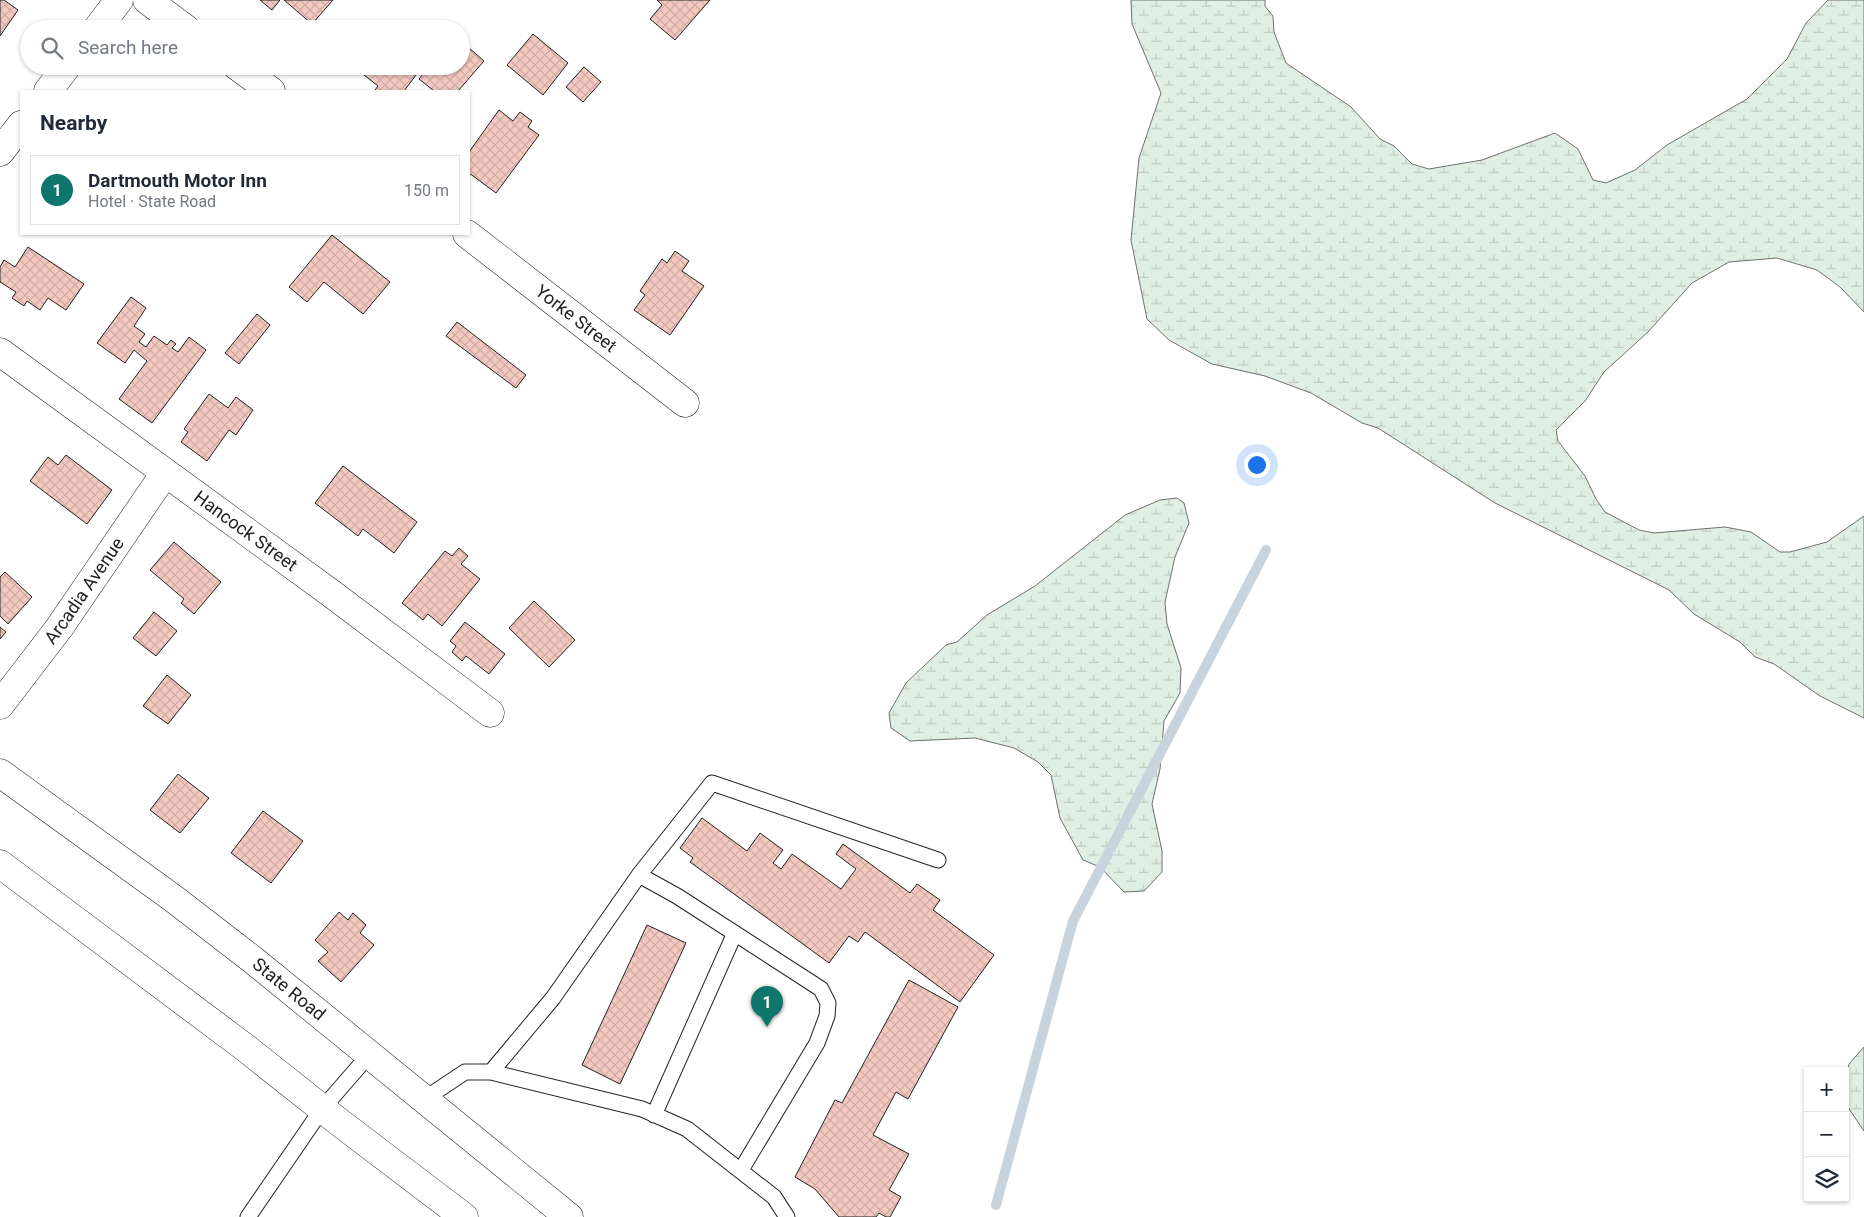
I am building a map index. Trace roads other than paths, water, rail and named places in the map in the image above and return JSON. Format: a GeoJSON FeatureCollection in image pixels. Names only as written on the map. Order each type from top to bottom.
{"type":"FeatureCollection","features":[{"type":"Feature","properties":{"kind":"street"},"geometry":{"type":"LineString","coordinates":[[104,20],[119,0]]}},
{"type":"Feature","properties":{"kind":"street"},"geometry":{"type":"LineString","coordinates":[[147,0],[174,20]]}},
{"type":"Feature","properties":{"kind":"street"},"geometry":{"type":"LineString","coordinates":[[49,90],[60,75]]}},
{"type":"Feature","properties":{"kind":"street"},"geometry":{"type":"LineString","coordinates":[[249,75],[270,90]]}},
{"type":"Feature","properties":{"kind":"street"},"geometry":{"type":"LineString","coordinates":[[0,152],[20,126]]}},
{"type":"Feature","properties":{"kind":"street","name":"Yorke Street"},"geometry":{"type":"LineString","coordinates":[[468,235],[685,403]]}},
{"type":"Feature","properties":{"kind":"street","name":"Hancock Street"},"geometry":{"type":"LineString","coordinates":[[0,352],[332,594],[490,713]]}},
{"type":"Feature","properties":{"kind":"street","name":"Arcadia Avenue"},"geometry":{"type":"LineString","coordinates":[[0,705],[59,628],[166,473]]}},
{"type":"Feature","properties":{"kind":"street","name":"State Road"},"geometry":{"type":"LineString","coordinates":[[0,773],[174,899],[253,960],[569,1217]]}},
{"type":"Feature","properties":{"kind":"street"},"geometry":{"type":"LineString","coordinates":[[0,864],[235,1040],[464,1217]]}},
{"type":"Feature","properties":{"kind":"lane"},"geometry":{"type":"LineString","coordinates":[[491,1072],[553,998],[639,875],[712,783],[938,860]]}},
{"type":"Feature","properties":{"kind":"lane"},"geometry":{"type":"LineString","coordinates":[[639,875],[676,896],[734,935],[821,989],[828,1003],[827,1016],[817,1043],[741,1170]]}},
{"type":"Feature","properties":{"kind":"lane"},"geometry":{"type":"LineString","coordinates":[[654,1115],[734,935]]}},
{"type":"Feature","properties":{"kind":"lane"},"geometry":{"type":"LineString","coordinates":[[248,1217],[322,1109],[369,1055]]}},
{"type":"Feature","properties":{"kind":"lane"},"geometry":{"type":"LineString","coordinates":[[423,1100],[465,1072],[491,1072],[642,1109],[687,1130],[741,1170],[774,1197],[786,1217]]}},
{"type":"Feature","properties":{"kind":"waterway"},"geometry":{"type":"LineString","coordinates":[[996,1205],[1073,921],[1266,550]]}},
{"type":"Feature","properties":{"kind":"place","name":"Dartmouth Motor Inn"},"geometry":{"type":"Point","coordinates":[767,1027]}}]}
